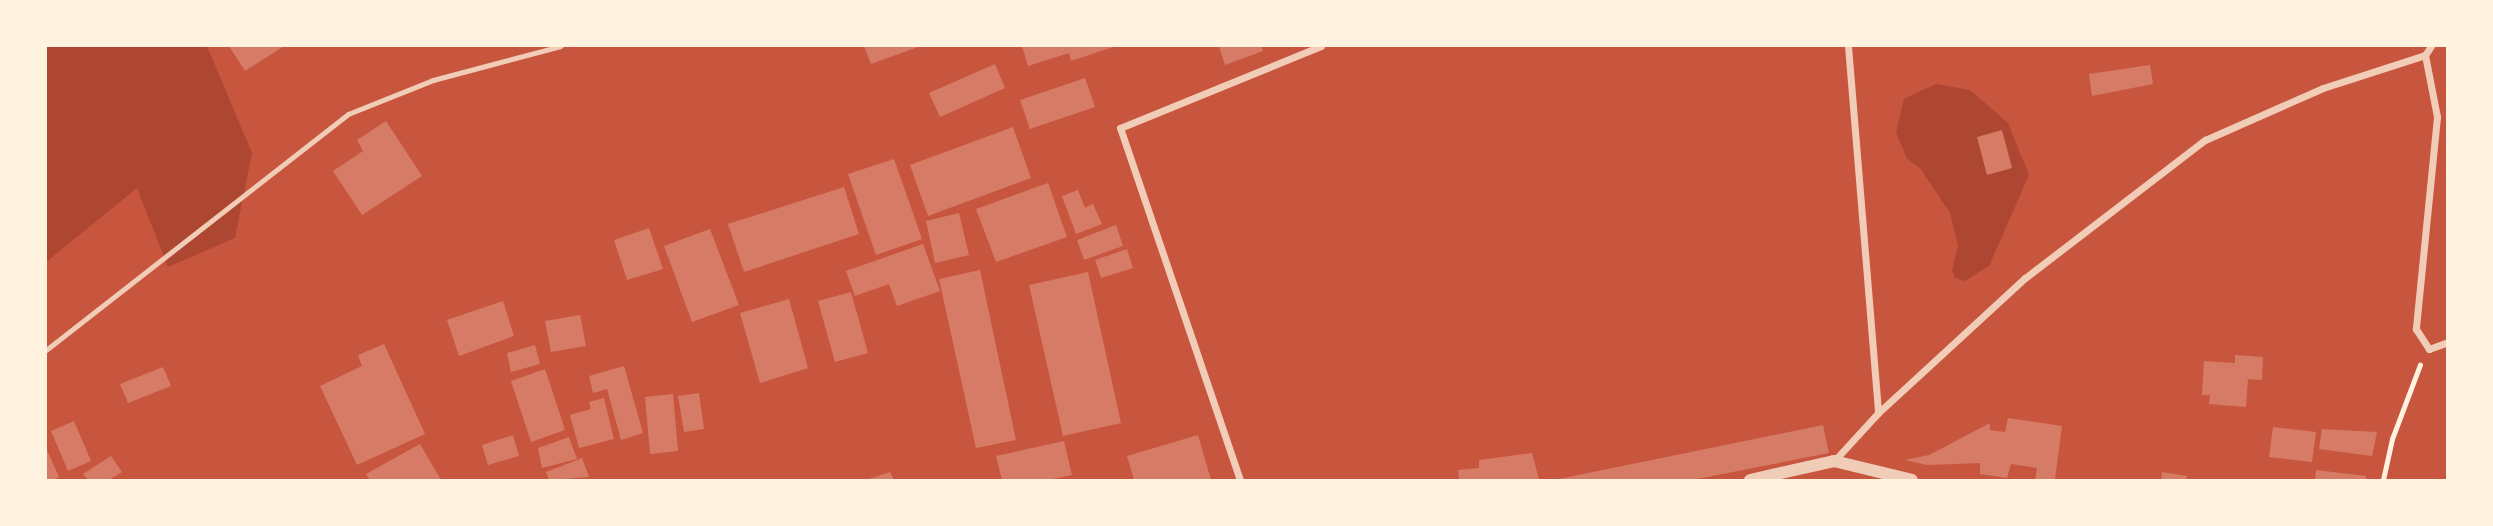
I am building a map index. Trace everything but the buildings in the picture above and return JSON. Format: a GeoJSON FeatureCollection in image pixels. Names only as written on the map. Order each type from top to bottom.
{"type":"FeatureCollection","features":[{"type":"Feature","properties":{"kind":"street"},"geometry":{"type":"LineString","coordinates":[[1240,481],[1120,128],[1321,46]]}},
{"type":"Feature","properties":{"kind":"street"},"geometry":{"type":"LineString","coordinates":[[1848,46],[1878,413]]}},
{"type":"Feature","properties":{"kind":"street"},"geometry":{"type":"LineString","coordinates":[[1834,461],[1878,413],[2025,278],[2205,140],[2323,88],[2425,55],[2431,46]]}},
{"type":"Feature","properties":{"kind":"street"},"geometry":{"type":"LineString","coordinates":[[2425,55],[2437,117],[2416,329],[2429,349],[2448,342]]}},
{"type":"Feature","properties":{"kind":"street"},"geometry":{"type":"LineString","coordinates":[[1750,481],[1834,461],[1912,481]]}},
{"type":"Feature","properties":{"kind":"lane"},"geometry":{"type":"LineString","coordinates":[[46,350],[348,114],[433,80],[561,46]]}},
{"type":"Feature","properties":{"kind":"path"},"geometry":{"type":"LineString","coordinates":[[2383,481],[2396,428],[2429,349]]}},
{"type":"Feature","properties":{"kind":"shaded area"},"geometry":{"type":"Polygon","coordinates":[[[46,46],[207,46],[252,153],[235,238],[168,267],[137,188],[46,262],[46,46]]]}},
{"type":"Feature","properties":{"kind":"shaded area"},"geometry":{"type":"Polygon","coordinates":[[[1936,84],[1970,90],[2008,123],[2029,175],[1989,266],[1965,281],[1955,278],[1952,270],[1958,246],[1950,213],[1920,168],[1907,159],[1896,132],[1904,99],[1936,84]]]}}]}
